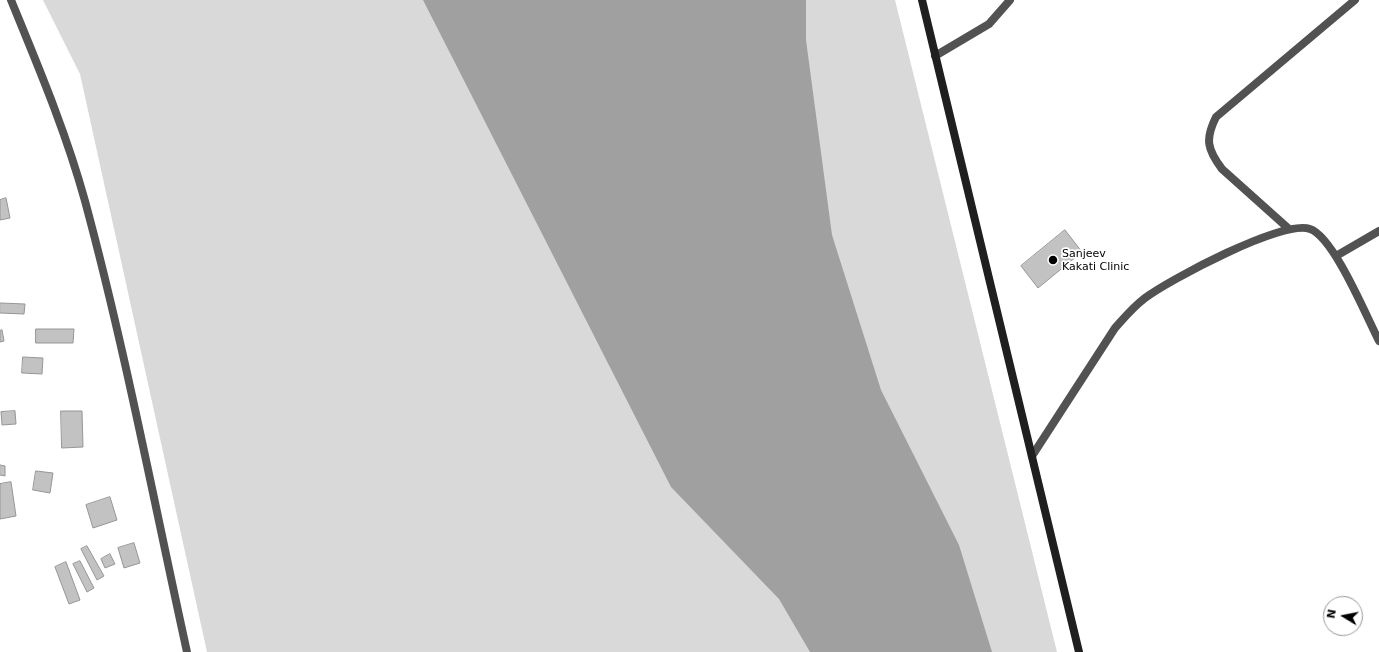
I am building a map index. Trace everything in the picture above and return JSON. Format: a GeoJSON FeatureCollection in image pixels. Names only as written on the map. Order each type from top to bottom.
{"type":"FeatureCollection","features":[{"type":"Feature","properties":{"kind":"main road"},"geometry":{"type":"LineString","coordinates":[[922,0],[1079,652]]}},
{"type":"Feature","properties":{"kind":"street"},"geometry":{"type":"LineString","coordinates":[[11,0],[49,92],[85,200],[122,354],[187,652]]}},
{"type":"Feature","properties":{"kind":"street"},"geometry":{"type":"LineString","coordinates":[[935,56],[989,24],[1010,0]]}},
{"type":"Feature","properties":{"kind":"street"},"geometry":{"type":"LineString","coordinates":[[1289,229],[1222,169],[1214,159],[1208,143],[1209,130],[1216,117],[1355,0]]}},
{"type":"Feature","properties":{"kind":"street"},"geometry":{"type":"LineString","coordinates":[[1032,456],[1115,328],[1127,314],[1144,299],[1164,286],[1237,248],[1289,229],[1310,229],[1322,237],[1336,256],[1379,342]]}},
{"type":"Feature","properties":{"kind":"street"},"geometry":{"type":"LineString","coordinates":[[1336,256],[1379,230]]}},
{"type":"Feature","properties":{"kind":"shaded area"},"geometry":{"type":"Polygon","coordinates":[[[43,0],[895,0],[1057,652],[207,652],[80,74],[43,0]]]}},
{"type":"Feature","properties":{"kind":"shaded area"},"geometry":{"type":"Polygon","coordinates":[[[423,0],[806,0],[806,40],[832,235],[881,390],[959,545],[992,652],[810,652],[779,599],[671,487],[423,0]]]}},
{"type":"Feature","properties":{"kind":"building"},"geometry":{"type":"Polygon","coordinates":[[[6,198],[10,218],[0,220],[0,200],[6,198]]]}},
{"type":"Feature","properties":{"kind":"building"},"geometry":{"type":"Polygon","coordinates":[[[1065,230],[1082,252],[1038,288],[1021,266],[1065,230]]]}},
{"type":"Feature","properties":{"kind":"building"},"geometry":{"type":"Polygon","coordinates":[[[0,303],[25,304],[24,314],[0,313],[0,303]]]}},
{"type":"Feature","properties":{"kind":"building"},"geometry":{"type":"Polygon","coordinates":[[[36,329],[74,329],[73,343],[36,343],[36,329]]]}},
{"type":"Feature","properties":{"kind":"building"},"geometry":{"type":"Polygon","coordinates":[[[2,330],[4,341],[0,342],[0,331],[2,330]]]}},
{"type":"Feature","properties":{"kind":"building"},"geometry":{"type":"Polygon","coordinates":[[[23,357],[43,358],[42,374],[22,373],[23,357]]]}},
{"type":"Feature","properties":{"kind":"building"},"geometry":{"type":"Polygon","coordinates":[[[15,411],[16,424],[2,425],[1,412],[15,411]]]}},
{"type":"Feature","properties":{"kind":"building"},"geometry":{"type":"Polygon","coordinates":[[[61,411],[82,411],[83,447],[62,448],[61,411]]]}},
{"type":"Feature","properties":{"kind":"building"},"geometry":{"type":"Polygon","coordinates":[[[0,465],[5,466],[5,476],[0,475],[0,465]]]}},
{"type":"Feature","properties":{"kind":"building"},"geometry":{"type":"Polygon","coordinates":[[[36,471],[53,473],[50,493],[33,490],[36,471]]]}},
{"type":"Feature","properties":{"kind":"building"},"geometry":{"type":"Polygon","coordinates":[[[11,482],[16,516],[0,519],[0,484],[11,482]]]}},
{"type":"Feature","properties":{"kind":"building"},"geometry":{"type":"Polygon","coordinates":[[[110,497],[117,520],[93,528],[86,505],[110,497]]]}},
{"type":"Feature","properties":{"kind":"building"},"geometry":{"type":"Polygon","coordinates":[[[134,543],[140,563],[124,568],[118,548],[134,543]]]}},
{"type":"Feature","properties":{"kind":"building"},"geometry":{"type":"Polygon","coordinates":[[[87,546],[104,576],[97,580],[81,549],[87,546]]]}},
{"type":"Feature","properties":{"kind":"building"},"geometry":{"type":"Polygon","coordinates":[[[110,554],[115,564],[105,568],[101,559],[110,554]]]}},
{"type":"Feature","properties":{"kind":"building"},"geometry":{"type":"Polygon","coordinates":[[[80,561],[94,588],[87,592],[73,564],[80,561]]]}},
{"type":"Feature","properties":{"kind":"building"},"geometry":{"type":"Polygon","coordinates":[[[66,562],[80,600],[69,604],[55,567],[66,562]]]}},
{"type":"Feature","properties":{"kind":"place","name":"Sanjeev Kakati Clinic"},"geometry":{"type":"Point","coordinates":[1053,260]}}]}
